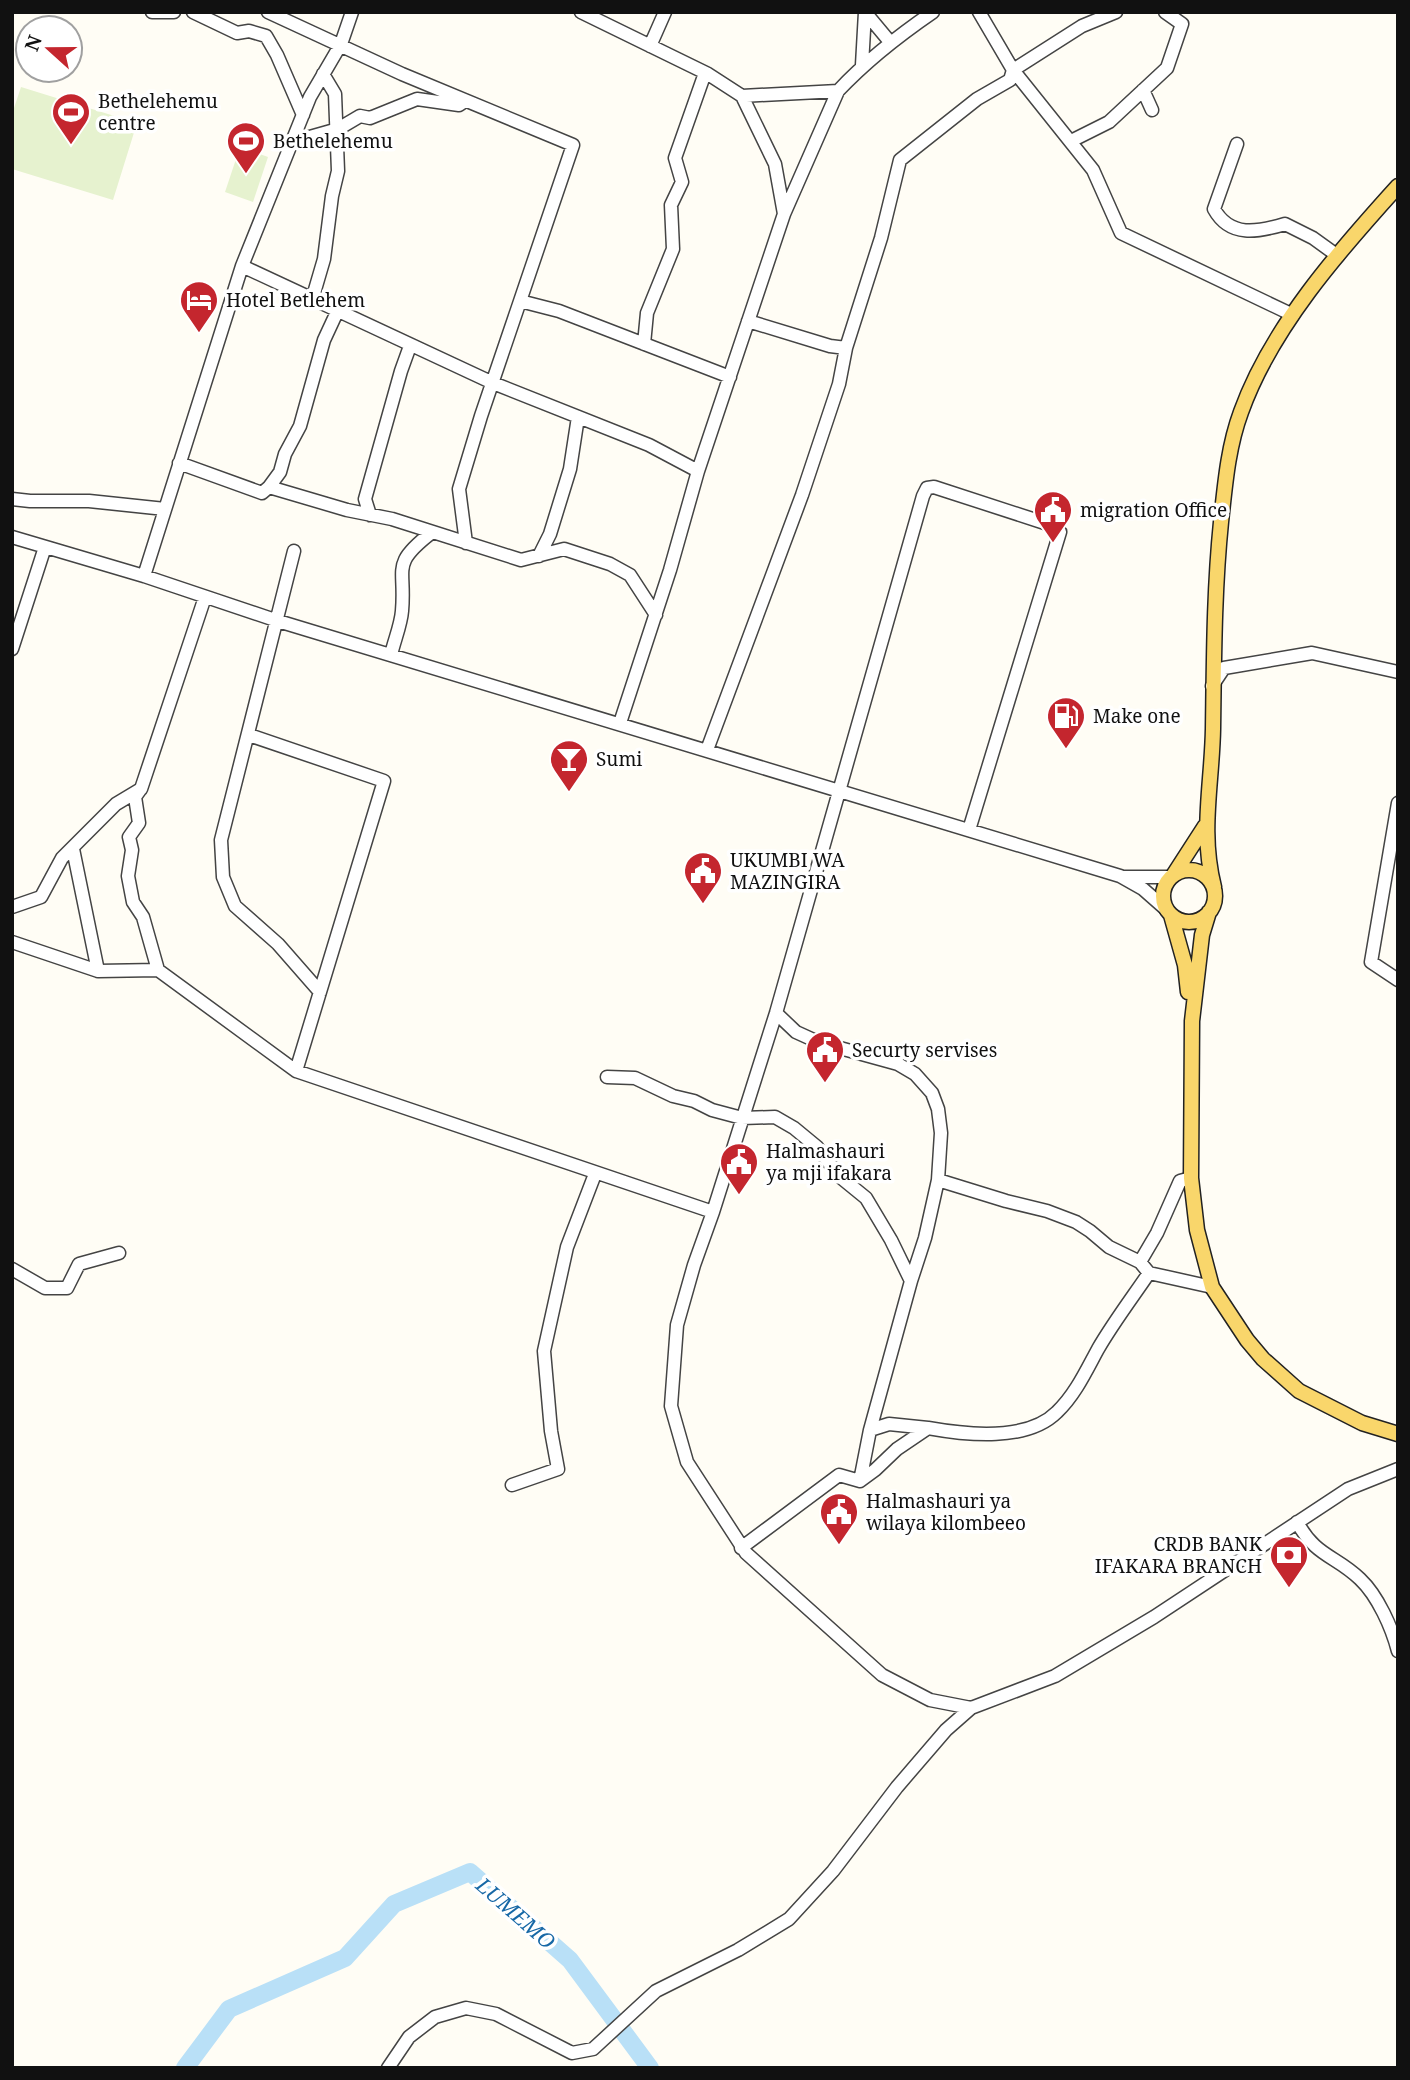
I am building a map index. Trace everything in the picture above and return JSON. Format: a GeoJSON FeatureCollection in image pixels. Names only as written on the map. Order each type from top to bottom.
{"type":"FeatureCollection","features":[{"type":"Feature","properties":{"kind":"main road"},"geometry":{"type":"LineString","coordinates":[[1398,186],[1338,256],[1293,315],[1260,369],[1241,412],[1226,471],[1217,561],[1213,731],[1206,825],[1207,859],[1214,887],[1214,903],[1202,935],[1192,1021],[1191,1178],[1197,1230],[1212,1287],[1247,1340],[1263,1359],[1299,1391],[1362,1423],[1398,1434]]}},
{"type":"Feature","properties":{"kind":"main road"},"geometry":{"type":"LineString","coordinates":[[1192,1021],[1185,965],[1163,898],[1164,890],[1172,876],[1206,825]]}},
{"type":"Feature","properties":{"kind":"main road"},"geometry":{"type":"LineString","coordinates":[[1172,876],[1183,870],[1199,872],[1208,878],[1214,887]]}},
{"type":"Feature","properties":{"kind":"main road"},"geometry":{"type":"LineString","coordinates":[[1169,913],[1188,922],[1200,920],[1209,912]]}},
{"type":"Feature","properties":{"kind":"street"},"geometry":{"type":"LineString","coordinates":[[152,12],[174,12]]}},
{"type":"Feature","properties":{"kind":"street"},"geometry":{"type":"LineString","coordinates":[[193,12],[237,33],[249,31],[266,36],[303,115]]}},
{"type":"Feature","properties":{"kind":"street"},"geometry":{"type":"LineString","coordinates":[[268,12],[466,102],[573,145],[459,489],[466,543]]}},
{"type":"Feature","properties":{"kind":"street"},"geometry":{"type":"LineString","coordinates":[[144,576],[242,266],[303,115],[341,44],[352,12]]}},
{"type":"Feature","properties":{"kind":"street"},"geometry":{"type":"LineString","coordinates":[[580,12],[705,73],[742,96],[775,164],[784,214]]}},
{"type":"Feature","properties":{"kind":"street"},"geometry":{"type":"LineString","coordinates":[[650,46],[665,12]]}},
{"type":"Feature","properties":{"kind":"street"},"geometry":{"type":"LineString","coordinates":[[862,65],[865,12],[890,42]]}},
{"type":"Feature","properties":{"kind":"street"},"geometry":{"type":"LineString","coordinates":[[620,723],[759,285],[784,214],[838,90],[890,42],[933,12]]}},
{"type":"Feature","properties":{"kind":"street"},"geometry":{"type":"LineString","coordinates":[[979,12],[1013,70],[1093,170],[1121,233],[1293,315]]}},
{"type":"Feature","properties":{"kind":"street"},"geometry":{"type":"LineString","coordinates":[[706,750],[803,495],[839,384],[846,348],[881,238],[900,160],[978,99],[1010,80],[1013,70],[1082,26],[1116,12]]}},
{"type":"Feature","properties":{"kind":"street"},"geometry":{"type":"LineString","coordinates":[[1071,141],[1109,122],[1167,68],[1182,24],[1165,12]]}},
{"type":"Feature","properties":{"kind":"street"},"geometry":{"type":"LineString","coordinates":[[644,344],[647,313],[673,249],[671,205],[682,182],[675,158],[705,73]]}},
{"type":"Feature","properties":{"kind":"street"},"geometry":{"type":"LineString","coordinates":[[312,300],[324,259],[338,171],[335,94],[323,74]]}},
{"type":"Feature","properties":{"kind":"street"},"geometry":{"type":"LineString","coordinates":[[742,96],[838,90]]}},
{"type":"Feature","properties":{"kind":"street"},"geometry":{"type":"LineString","coordinates":[[1143,90],[1152,110]]}},
{"type":"Feature","properties":{"kind":"street"},"geometry":{"type":"LineString","coordinates":[[292,142],[335,130],[360,116],[370,118],[417,99],[459,105],[466,102]]}},
{"type":"Feature","properties":{"kind":"street"},"geometry":{"type":"LineString","coordinates":[[1237,144],[1214,209],[1221,222],[1238,229],[1257,232],[1284,224],[1313,238],[1338,256]]}},
{"type":"Feature","properties":{"kind":"street"},"geometry":{"type":"LineString","coordinates":[[242,266],[410,346],[493,383],[649,445],[698,471]]}},
{"type":"Feature","properties":{"kind":"street"},"geometry":{"type":"LineString","coordinates":[[520,301],[559,311],[730,377]]}},
{"type":"Feature","properties":{"kind":"street"},"geometry":{"type":"LineString","coordinates":[[179,464],[262,492],[269,487],[280,472],[285,454],[300,426],[324,340],[337,312]]}},
{"type":"Feature","properties":{"kind":"street"},"geometry":{"type":"LineString","coordinates":[[748,321],[830,346],[846,348]]}},
{"type":"Feature","properties":{"kind":"street"},"geometry":{"type":"LineString","coordinates":[[370,515],[365,499],[410,346]]}},
{"type":"Feature","properties":{"kind":"street"},"geometry":{"type":"LineString","coordinates":[[539,556],[548,538],[570,469],[578,417]]}},
{"type":"Feature","properties":{"kind":"street"},"geometry":{"type":"LineString","coordinates":[[269,487],[522,560],[564,549],[610,564],[631,575],[656,615]]}},
{"type":"Feature","properties":{"kind":"street"},"geometry":{"type":"LineString","coordinates":[[969,830],[1060,533],[1051,525],[934,487],[927,488],[923,496],[776,1013],[694,1265],[677,1325],[671,1406],[687,1462],[741,1548],[883,1675],[930,1700],[971,1708]]}},
{"type":"Feature","properties":{"kind":"street"},"geometry":{"type":"LineString","coordinates":[[12,499],[89,501],[165,509]]}},
{"type":"Feature","properties":{"kind":"street"},"geometry":{"type":"LineString","coordinates":[[391,654],[402,612],[401,575],[407,554],[431,533]]}},
{"type":"Feature","properties":{"kind":"street"},"geometry":{"type":"LineString","coordinates":[[12,537],[144,576],[278,621],[1120,876],[1143,889],[1169,913]]}},
{"type":"Feature","properties":{"kind":"street"},"geometry":{"type":"LineString","coordinates":[[548,538],[559,551]]}},
{"type":"Feature","properties":{"kind":"street"},"geometry":{"type":"LineString","coordinates":[[12,649],[46,547]]}},
{"type":"Feature","properties":{"kind":"street"},"geometry":{"type":"LineString","coordinates":[[294,551],[221,840],[223,877],[235,906],[278,944],[320,992]]}},
{"type":"Feature","properties":{"kind":"street"},"geometry":{"type":"LineString","coordinates":[[158,970],[143,917],[133,902],[128,876],[132,850],[129,837],[139,823],[135,796],[141,789],[205,597]]}},
{"type":"Feature","properties":{"kind":"street"},"geometry":{"type":"LineString","coordinates":[[1212,686],[1224,668],[1312,653],[1398,672]]}},
{"type":"Feature","properties":{"kind":"street"},"geometry":{"type":"LineString","coordinates":[[249,735],[384,781],[296,1071]]}},
{"type":"Feature","properties":{"kind":"street"},"geometry":{"type":"LineString","coordinates":[[12,907],[41,897],[62,858],[116,804],[141,789]]}},
{"type":"Feature","properties":{"kind":"street"},"geometry":{"type":"LineString","coordinates":[[1398,803],[1371,962],[1398,980]]}},
{"type":"Feature","properties":{"kind":"street"},"geometry":{"type":"LineString","coordinates":[[73,849],[99,971]]}},
{"type":"Feature","properties":{"kind":"street"},"geometry":{"type":"LineString","coordinates":[[1120,876],[1172,876]]}},
{"type":"Feature","properties":{"kind":"street"},"geometry":{"type":"LineString","coordinates":[[12,942],[99,971],[158,970],[296,1071],[713,1212]]}},
{"type":"Feature","properties":{"kind":"street"},"geometry":{"type":"LineString","coordinates":[[776,1013],[796,1032],[818,1042],[898,1064],[915,1074],[932,1093],[938,1109],[941,1133],[939,1180],[870,1430],[860,1481]]}},
{"type":"Feature","properties":{"kind":"street"},"geometry":{"type":"LineString","coordinates":[[607,1077],[635,1078],[712,1110],[742,1118],[775,1117],[794,1128],[817,1147],[839,1176],[866,1198],[897,1251],[911,1282]]}},
{"type":"Feature","properties":{"kind":"street"},"geometry":{"type":"LineString","coordinates":[[512,1485],[558,1469],[551,1431],[544,1351],[567,1247],[595,1174]]}},
{"type":"Feature","properties":{"kind":"street"},"geometry":{"type":"LineString","coordinates":[[1140,1262],[1157,1233],[1180,1181],[1191,1178]]}},
{"type":"Feature","properties":{"kind":"street"},"geometry":{"type":"LineString","coordinates":[[939,1180],[1076,1222],[1109,1247],[1140,1262],[1149,1273],[1212,1287]]}},
{"type":"Feature","properties":{"kind":"street"},"geometry":{"type":"LineString","coordinates":[[12,1269],[45,1289],[67,1288],[79,1264],[118,1254]]}},
{"type":"Feature","properties":{"kind":"street"},"geometry":{"type":"LineString","coordinates":[[870,1430],[889,1424],[982,1436],[1030,1429],[1056,1414],[1077,1387],[1099,1347],[1149,1273]]}},
{"type":"Feature","properties":{"kind":"street"},"geometry":{"type":"LineString","coordinates":[[860,1481],[897,1449],[928,1428]]}},
{"type":"Feature","properties":{"kind":"street"},"geometry":{"type":"LineString","coordinates":[[388,2068],[409,2037],[435,2017],[466,2008],[496,2014],[572,2053],[593,2049],[656,1991],[738,1950],[789,1919],[833,1871],[897,1787],[946,1730],[971,1708],[1055,1676],[1154,1617],[1348,1489],[1398,1469]]}},
{"type":"Feature","properties":{"kind":"street"},"geometry":{"type":"LineString","coordinates":[[741,1548],[839,1475],[860,1481]]}},
{"type":"Feature","properties":{"kind":"street"},"geometry":{"type":"LineString","coordinates":[[1297,1522],[1306,1539],[1314,1547],[1358,1577],[1368,1588],[1393,1630],[1398,1651]]}},
{"type":"Feature","properties":{"kind":"green space","name":"Bethelehemu centre"},"geometry":{"type":"Polygon","coordinates":[[[21,87],[137,123],[113,200],[12,169],[12,114],[21,87]]]}},
{"type":"Feature","properties":{"kind":"green space","name":"Bethelehemu"},"geometry":{"type":"Polygon","coordinates":[[[240,147],[268,157],[253,202],[225,192],[240,147]]]}},
{"type":"Feature","properties":{"kind":"waterway","name":"LUMEMO"},"geometry":{"type":"LineString","coordinates":[[185,2068],[229,2009],[345,1958],[394,1904],[470,1872],[570,1960],[650,2068]]}},
{"type":"Feature","properties":{"kind":"place","name":"Bethelehemu centre"},"geometry":{"type":"Point","coordinates":[71,146]}},
{"type":"Feature","properties":{"kind":"place","name":"Bethelehemu"},"geometry":{"type":"Point","coordinates":[246,175]}},
{"type":"Feature","properties":{"kind":"place","name":"Hotel Betlehem"},"geometry":{"type":"Point","coordinates":[199,334]}},
{"type":"Feature","properties":{"kind":"place","name":"migration Office"},"geometry":{"type":"Point","coordinates":[1053,544]}},
{"type":"Feature","properties":{"kind":"place","name":"Make one"},"geometry":{"type":"Point","coordinates":[1066,750]}},
{"type":"Feature","properties":{"kind":"place","name":"Sumi"},"geometry":{"type":"Point","coordinates":[569,793]}},
{"type":"Feature","properties":{"kind":"place","name":"UKUMBI WA MAZINGIRA"},"geometry":{"type":"Point","coordinates":[703,905]}},
{"type":"Feature","properties":{"kind":"place","name":"Securty servises"},"geometry":{"type":"Point","coordinates":[825,1084]}},
{"type":"Feature","properties":{"kind":"place","name":"Halmashauri ya mji ifakara"},"geometry":{"type":"Point","coordinates":[739,1196]}},
{"type":"Feature","properties":{"kind":"place","name":"Halmashauri ya wilaya kilombeeo"},"geometry":{"type":"Point","coordinates":[839,1546]}},
{"type":"Feature","properties":{"kind":"place","name":"CRDB BANK IFAKARA BRANCH"},"geometry":{"type":"Point","coordinates":[1289,1589]}}]}
